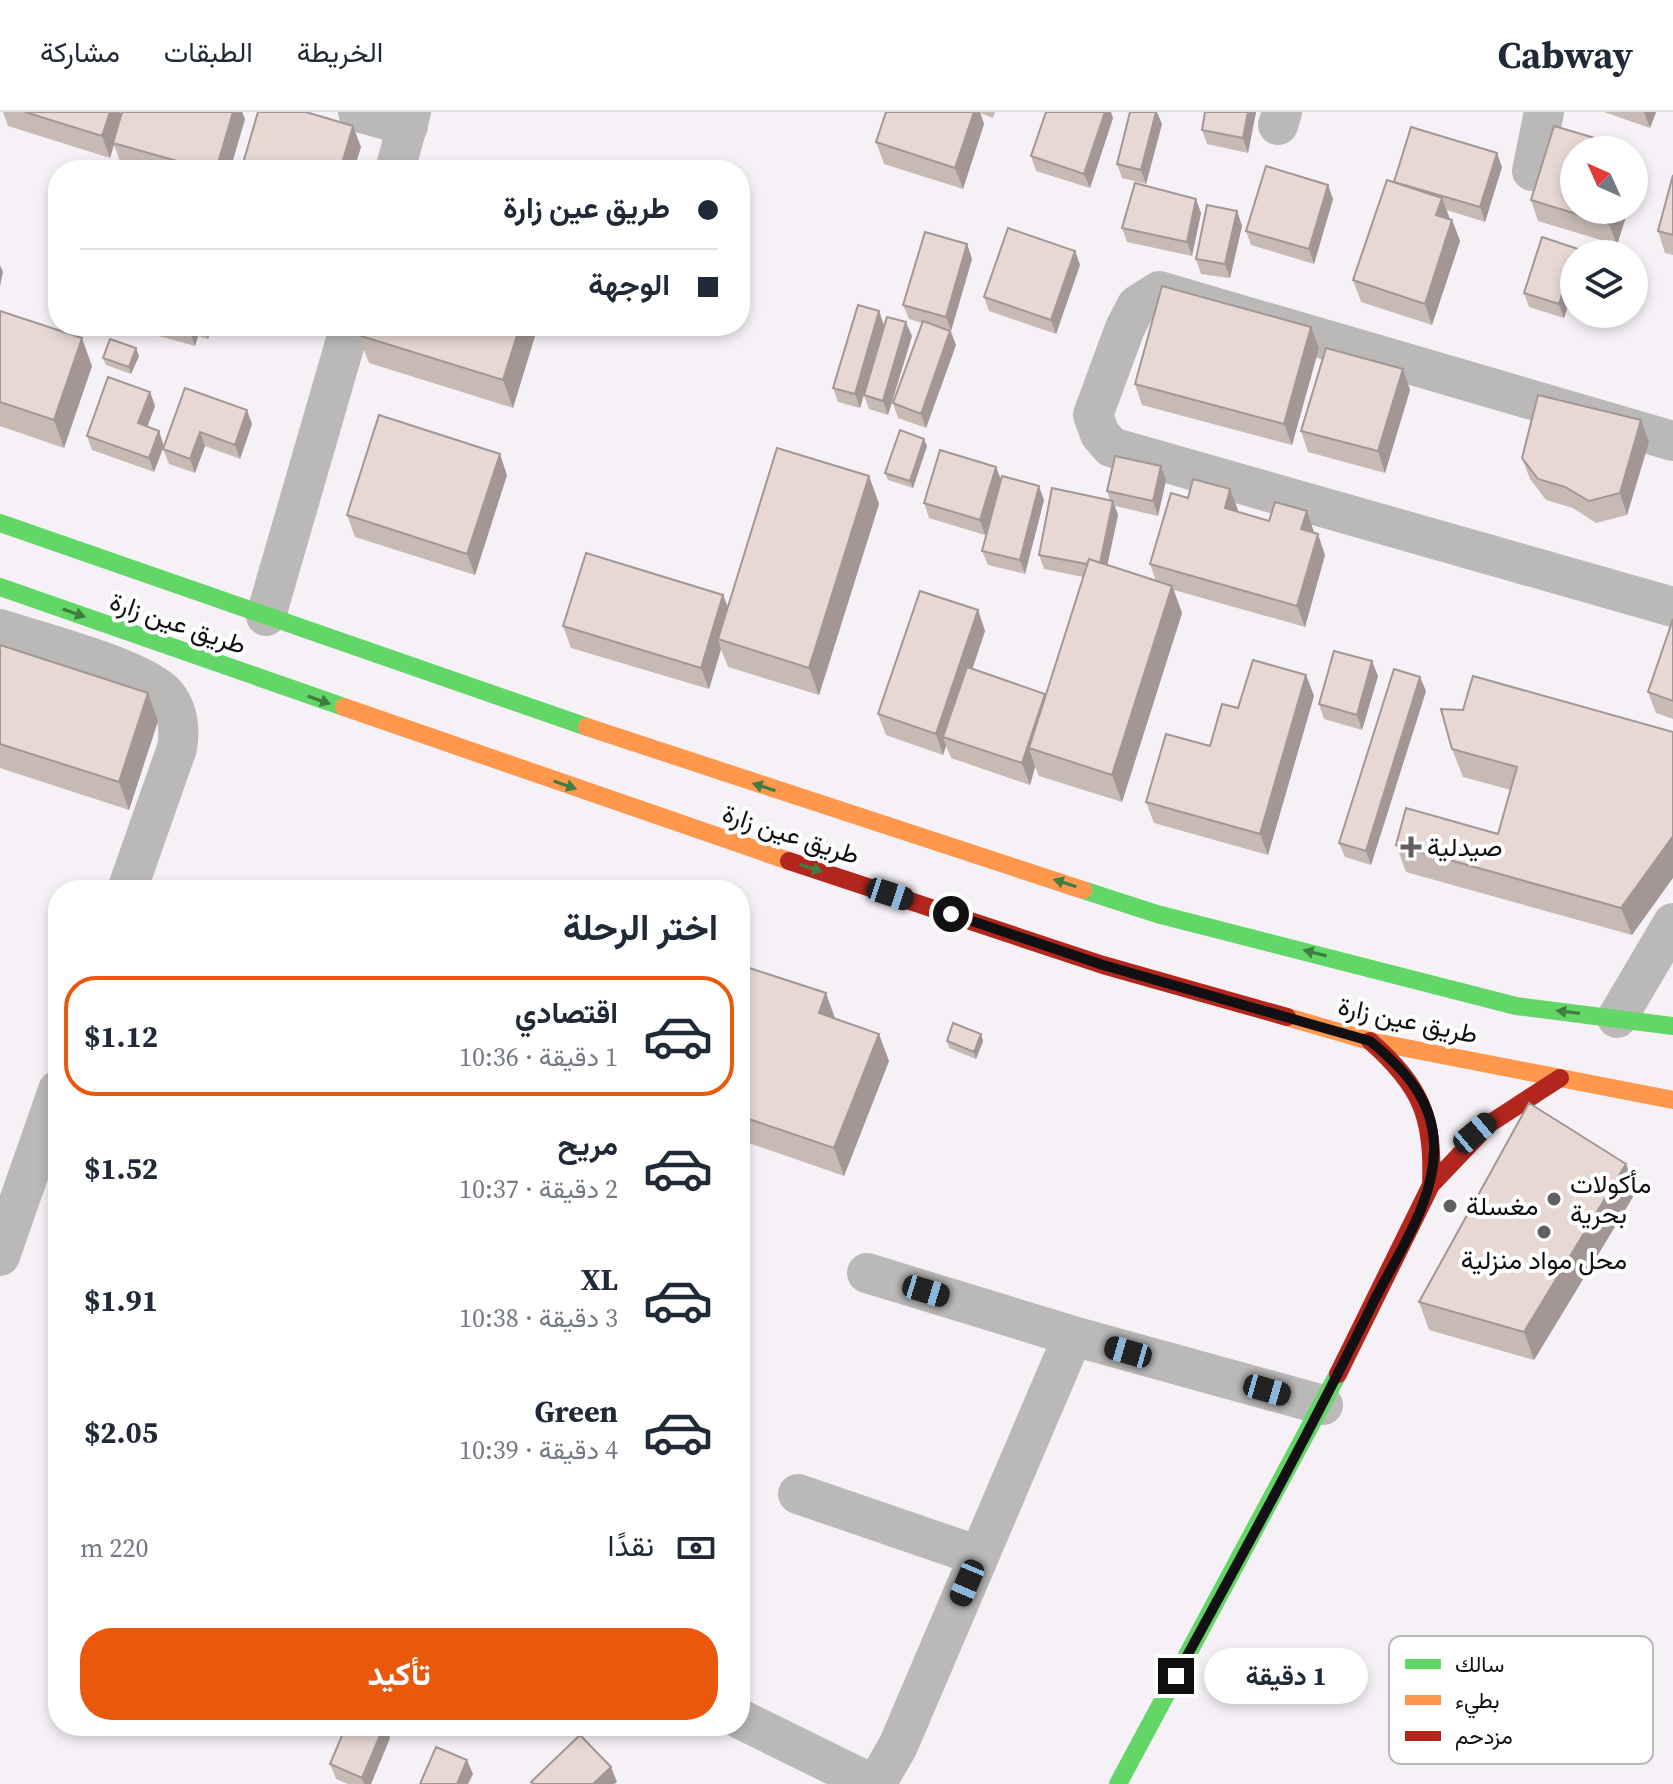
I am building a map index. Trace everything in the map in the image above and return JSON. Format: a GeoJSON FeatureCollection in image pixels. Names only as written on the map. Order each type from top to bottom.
{"type":"FeatureCollection","features":[{"type":"Feature","properties":{"kind":"main road","name":"طريق عين زارة"},"geometry":{"type":"LineString","coordinates":[[0,523],[734,778],[1157,914],[1516,1006],[1673,1026]]}},
{"type":"Feature","properties":{"kind":"main road","name":"طريق عين زارة"},"geometry":{"type":"LineString","coordinates":[[0,587],[663,819],[1072,955],[1370,1041],[1673,1100]]}},
{"type":"Feature","properties":{"kind":"main road"},"geometry":{"type":"LineString","coordinates":[[1370,1041],[1403,1068],[1425,1102],[1434,1143],[1431,1185]]}},
{"type":"Feature","properties":{"kind":"main road"},"geometry":{"type":"LineString","coordinates":[[1118,1784],[1323,1405],[1431,1185],[1451,1158],[1501,1111],[1560,1078]]}},
{"type":"Feature","properties":{"kind":"street"},"geometry":{"type":"LineString","coordinates":[[358,112],[409,119],[398,160]]}},
{"type":"Feature","properties":{"kind":"street"},"geometry":{"type":"LineString","coordinates":[[1532,171],[1544,112]]}},
{"type":"Feature","properties":{"kind":"street"},"geometry":{"type":"LineString","coordinates":[[1673,441],[1159,291],[1137,305],[1125,328],[1093,415],[1100,434],[1111,447],[1673,607]]}},
{"type":"Feature","properties":{"kind":"street"},"geometry":{"type":"LineString","coordinates":[[266,616],[347,336]]}},
{"type":"Feature","properties":{"kind":"street"},"geometry":{"type":"LineString","coordinates":[[0,629],[143,678],[166,694],[173,707],[178,720],[177,748],[131,880]]}},
{"type":"Feature","properties":{"kind":"street"},"geometry":{"type":"LineString","coordinates":[[1617,1018],[1673,923]]}},
{"type":"Feature","properties":{"kind":"street"},"geometry":{"type":"LineString","coordinates":[[0,1256],[48,1119]]}},
{"type":"Feature","properties":{"kind":"street"},"geometry":{"type":"LineString","coordinates":[[867,1273],[1073,1336],[1323,1405]]}},
{"type":"Feature","properties":{"kind":"street"},"geometry":{"type":"LineString","coordinates":[[750,1724],[874,1784],[898,1746],[1073,1336]]}},
{"type":"Feature","properties":{"kind":"street"},"geometry":{"type":"LineString","coordinates":[[798,1494],[979,1556]]}},
{"type":"Feature","properties":{"kind":"building"},"geometry":{"type":"Polygon","coordinates":[[[25,112],[110,112],[102,136],[25,112]]]}},
{"type":"Feature","properties":{"kind":"building"},"geometry":{"type":"Polygon","coordinates":[[[122,112],[233,112],[219,160],[173,160],[113,143],[122,112]]]}},
{"type":"Feature","properties":{"kind":"building"},"geometry":{"type":"Polygon","coordinates":[[[258,112],[306,112],[353,126],[343,160],[244,160],[258,112]]]}},
{"type":"Feature","properties":{"kind":"building"},"geometry":{"type":"Polygon","coordinates":[[[886,112],[974,112],[955,168],[876,142],[886,112]]]}},
{"type":"Feature","properties":{"kind":"building"},"geometry":{"type":"Polygon","coordinates":[[[1046,112],[1105,112],[1084,174],[1031,156],[1046,112]]]}},
{"type":"Feature","properties":{"kind":"building"},"geometry":{"type":"Polygon","coordinates":[[[1130,112],[1156,112],[1141,170],[1117,164],[1130,112]]]}},
{"type":"Feature","properties":{"kind":"building"},"geometry":{"type":"Polygon","coordinates":[[[1205,112],[1248,112],[1243,138],[1202,130],[1205,112]]]}},
{"type":"Feature","properties":{"kind":"building"},"geometry":{"type":"Polygon","coordinates":[[[1554,126],[1588,136],[1560,136],[1560,209],[1531,200],[1554,126]]]}},
{"type":"Feature","properties":{"kind":"building"},"geometry":{"type":"Polygon","coordinates":[[[1411,127],[1497,153],[1480,207],[1394,182],[1411,127]]]}},
{"type":"Feature","properties":{"kind":"building"},"geometry":{"type":"Polygon","coordinates":[[[1266,166],[1328,185],[1309,249],[1246,231],[1266,166]]]}},
{"type":"Feature","properties":{"kind":"building"},"geometry":{"type":"Polygon","coordinates":[[[1673,175],[1673,235],[1658,231],[1673,175]]]}},
{"type":"Feature","properties":{"kind":"building"},"geometry":{"type":"Polygon","coordinates":[[[1387,180],[1442,198],[1436,215],[1452,220],[1425,304],[1353,280],[1387,180]]]}},
{"type":"Feature","properties":{"kind":"building"},"geometry":{"type":"Polygon","coordinates":[[[1135,183],[1196,199],[1187,242],[1122,228],[1135,183]]]}},
{"type":"Feature","properties":{"kind":"building"},"geometry":{"type":"Polygon","coordinates":[[[1207,205],[1237,211],[1225,264],[1196,259],[1207,205]]]}},
{"type":"Feature","properties":{"kind":"building"},"geometry":{"type":"Polygon","coordinates":[[[1008,228],[1075,251],[1051,320],[984,297],[1008,228]]]}},
{"type":"Feature","properties":{"kind":"building"},"geometry":{"type":"Polygon","coordinates":[[[925,232],[967,244],[946,317],[903,305],[925,232]]]}},
{"type":"Feature","properties":{"kind":"building"},"geometry":{"type":"Polygon","coordinates":[[[1542,237],[1560,243],[1559,304],[1524,293],[1542,237]]]}},
{"type":"Feature","properties":{"kind":"building"},"geometry":{"type":"Polygon","coordinates":[[[1162,286],[1311,327],[1284,424],[1135,384],[1162,286]]]}},
{"type":"Feature","properties":{"kind":"building"},"geometry":{"type":"Polygon","coordinates":[[[858,305],[879,311],[855,394],[833,388],[858,305]]]}},
{"type":"Feature","properties":{"kind":"building"},"geometry":{"type":"Polygon","coordinates":[[[0,311],[48,327],[48,336],[82,338],[54,420],[0,402],[0,311]]]}},
{"type":"Feature","properties":{"kind":"building"},"geometry":{"type":"Polygon","coordinates":[[[887,317],[906,322],[883,401],[864,395],[887,317]]]}},
{"type":"Feature","properties":{"kind":"building"},"geometry":{"type":"Polygon","coordinates":[[[923,321],[950,331],[921,414],[893,403],[923,321]]]}},
{"type":"Feature","properties":{"kind":"building"},"geometry":{"type":"Polygon","coordinates":[[[361,336],[517,336],[503,380],[361,336]]]}},
{"type":"Feature","properties":{"kind":"building"},"geometry":{"type":"Polygon","coordinates":[[[110,339],[136,348],[129,367],[103,358],[110,339]]]}},
{"type":"Feature","properties":{"kind":"building"},"geometry":{"type":"Polygon","coordinates":[[[1326,348],[1403,369],[1378,451],[1301,431],[1326,348]]]}},
{"type":"Feature","properties":{"kind":"building"},"geometry":{"type":"Polygon","coordinates":[[[108,377],[150,392],[138,423],[159,431],[149,458],[87,436],[108,377]]]}},
{"type":"Feature","properties":{"kind":"building"},"geometry":{"type":"Polygon","coordinates":[[[185,388],[247,410],[235,445],[200,432],[190,459],[163,449],[185,388]]]}},
{"type":"Feature","properties":{"kind":"building"},"geometry":{"type":"Polygon","coordinates":[[[1538,395],[1641,420],[1620,493],[1589,501],[1565,487],[1538,479],[1522,458],[1538,395]]]}},
{"type":"Feature","properties":{"kind":"building"},"geometry":{"type":"Polygon","coordinates":[[[379,415],[500,454],[467,554],[347,515],[379,415]]]}},
{"type":"Feature","properties":{"kind":"building"},"geometry":{"type":"Polygon","coordinates":[[[900,430],[924,439],[910,481],[885,473],[900,430]]]}},
{"type":"Feature","properties":{"kind":"building"},"geometry":{"type":"Polygon","coordinates":[[[777,448],[869,476],[809,668],[718,639],[777,448]]]}},
{"type":"Feature","properties":{"kind":"building"},"geometry":{"type":"Polygon","coordinates":[[[940,450],[996,467],[980,520],[924,503],[940,450]]]}},
{"type":"Feature","properties":{"kind":"building"},"geometry":{"type":"Polygon","coordinates":[[[1115,456],[1161,466],[1153,501],[1107,491],[1115,456]]]}},
{"type":"Feature","properties":{"kind":"building"},"geometry":{"type":"Polygon","coordinates":[[[1002,476],[1039,486],[1020,560],[982,551],[1002,476]]]}},
{"type":"Feature","properties":{"kind":"building"},"geometry":{"type":"Polygon","coordinates":[[[1193,479],[1230,489],[1225,508],[1269,521],[1275,502],[1307,511],[1301,529],[1318,534],[1297,606],[1150,564],[1171,493],[1188,498],[1193,479]]]}},
{"type":"Feature","properties":{"kind":"building"},"geometry":{"type":"Polygon","coordinates":[[[1052,488],[1113,501],[1100,563],[1089,559],[1087,564],[1039,555],[1052,488]]]}},
{"type":"Feature","properties":{"kind":"building"},"geometry":{"type":"Polygon","coordinates":[[[586,553],[723,595],[701,668],[563,626],[586,553]]]}},
{"type":"Feature","properties":{"kind":"building"},"geometry":{"type":"Polygon","coordinates":[[[1089,559],[1172,586],[1112,775],[1029,748],[1089,559]]]}},
{"type":"Feature","properties":{"kind":"building"},"geometry":{"type":"Polygon","coordinates":[[[920,591],[978,610],[936,734],[878,714],[920,591]]]}},
{"type":"Feature","properties":{"kind":"building"},"geometry":{"type":"Polygon","coordinates":[[[1673,619],[1673,701],[1648,692],[1673,619]]]}},
{"type":"Feature","properties":{"kind":"building"},"geometry":{"type":"Polygon","coordinates":[[[0,645],[148,693],[119,782],[0,744],[0,645]]]}},
{"type":"Feature","properties":{"kind":"building"},"geometry":{"type":"Polygon","coordinates":[[[1334,651],[1372,661],[1357,715],[1319,704],[1334,651]]]}},
{"type":"Feature","properties":{"kind":"building"},"geometry":{"type":"Polygon","coordinates":[[[1253,660],[1306,675],[1260,834],[1146,802],[1166,734],[1210,746],[1222,704],[1238,708],[1253,660]]]}},
{"type":"Feature","properties":{"kind":"building"},"geometry":{"type":"Polygon","coordinates":[[[967,667],[1045,694],[1022,763],[943,737],[967,667]]]}},
{"type":"Feature","properties":{"kind":"building"},"geometry":{"type":"Polygon","coordinates":[[[1394,669],[1420,677],[1366,851],[1339,843],[1394,669]]]}},
{"type":"Feature","properties":{"kind":"building"},"geometry":{"type":"Polygon","coordinates":[[[1473,676],[1673,732],[1673,836],[1621,908],[1396,845],[1406,808],[1498,834],[1517,767],[1452,749],[1441,709],[1463,710],[1473,676]]]}},
{"type":"Feature","properties":{"kind":"building"},"geometry":{"type":"Polygon","coordinates":[[[750,968],[826,993],[819,1013],[879,1034],[834,1148],[750,1119],[750,968]]]}},
{"type":"Feature","properties":{"kind":"building"},"geometry":{"type":"Polygon","coordinates":[[[953,1023],[981,1034],[974,1052],[947,1041],[953,1023]]]}},
{"type":"Feature","properties":{"kind":"building"},"geometry":{"type":"Polygon","coordinates":[[[1529,1103],[1626,1164],[1524,1332],[1419,1302],[1529,1103]]]}},
{"type":"Feature","properties":{"kind":"building"},"geometry":{"type":"Polygon","coordinates":[[[342,1736],[380,1736],[362,1778],[330,1764],[342,1736]]]}},
{"type":"Feature","properties":{"kind":"building"},"geometry":{"type":"Polygon","coordinates":[[[579,1736],[611,1767],[593,1784],[531,1782],[579,1736]]]}},
{"type":"Feature","properties":{"kind":"building"},"geometry":{"type":"Polygon","coordinates":[[[436,1747],[467,1760],[457,1784],[420,1784],[436,1747]]]}},
{"type":"Feature","properties":{"kind":"traffic: fast"},"geometry":{"type":"LineString","coordinates":[[0,523],[587,727]]}},
{"type":"Feature","properties":{"kind":"traffic: fast"},"geometry":{"type":"LineString","coordinates":[[0,587],[344,707]]}},
{"type":"Feature","properties":{"kind":"traffic: fast"},"geometry":{"type":"LineString","coordinates":[[1083,890],[1157,914],[1516,1006],[1673,1026]]}},
{"type":"Feature","properties":{"kind":"traffic: fast"},"geometry":{"type":"LineString","coordinates":[[1118,1784],[1338,1374]]}},
{"type":"Feature","properties":{"kind":"traffic: slow"},"geometry":{"type":"LineString","coordinates":[[344,707],[789,861]]}},
{"type":"Feature","properties":{"kind":"traffic: slow"},"geometry":{"type":"LineString","coordinates":[[587,727],[1083,890]]}},
{"type":"Feature","properties":{"kind":"traffic: slow"},"geometry":{"type":"LineString","coordinates":[[1287,1017],[1370,1041],[1673,1100]]}},
{"type":"Feature","properties":{"kind":"traffic: jam"},"geometry":{"type":"LineString","coordinates":[[789,861],[1103,965],[1287,1017]]}},
{"type":"Feature","properties":{"kind":"traffic: jam"},"geometry":{"type":"LineString","coordinates":[[1370,1041],[1401,1073],[1421,1104],[1430,1140],[1431,1185]]}},
{"type":"Feature","properties":{"kind":"traffic: jam"},"geometry":{"type":"LineString","coordinates":[[1338,1374],[1431,1185],[1489,1124],[1560,1078]]}},
{"type":"Feature","properties":{"kind":"place","name":"صيدلية"},"geometry":{"type":"Point","coordinates":[1411,847]}},
{"type":"Feature","properties":{"kind":"place","name":"مأكولات بحرية"},"geometry":{"type":"Point","coordinates":[1554,1199]}},
{"type":"Feature","properties":{"kind":"place","name":"مغسلة"},"geometry":{"type":"Point","coordinates":[1450,1206]}},
{"type":"Feature","properties":{"kind":"place","name":"محل مواد منزلية"},"geometry":{"type":"Point","coordinates":[1544,1232]}},
{"type":"Feature","properties":{"kind":"route"},"geometry":{"type":"LineString","coordinates":[[951,914],[1103,965],[1370,1041],[1403,1068],[1425,1102],[1434,1143],[1431,1185],[1323,1405],[1176,1676]]}}]}
